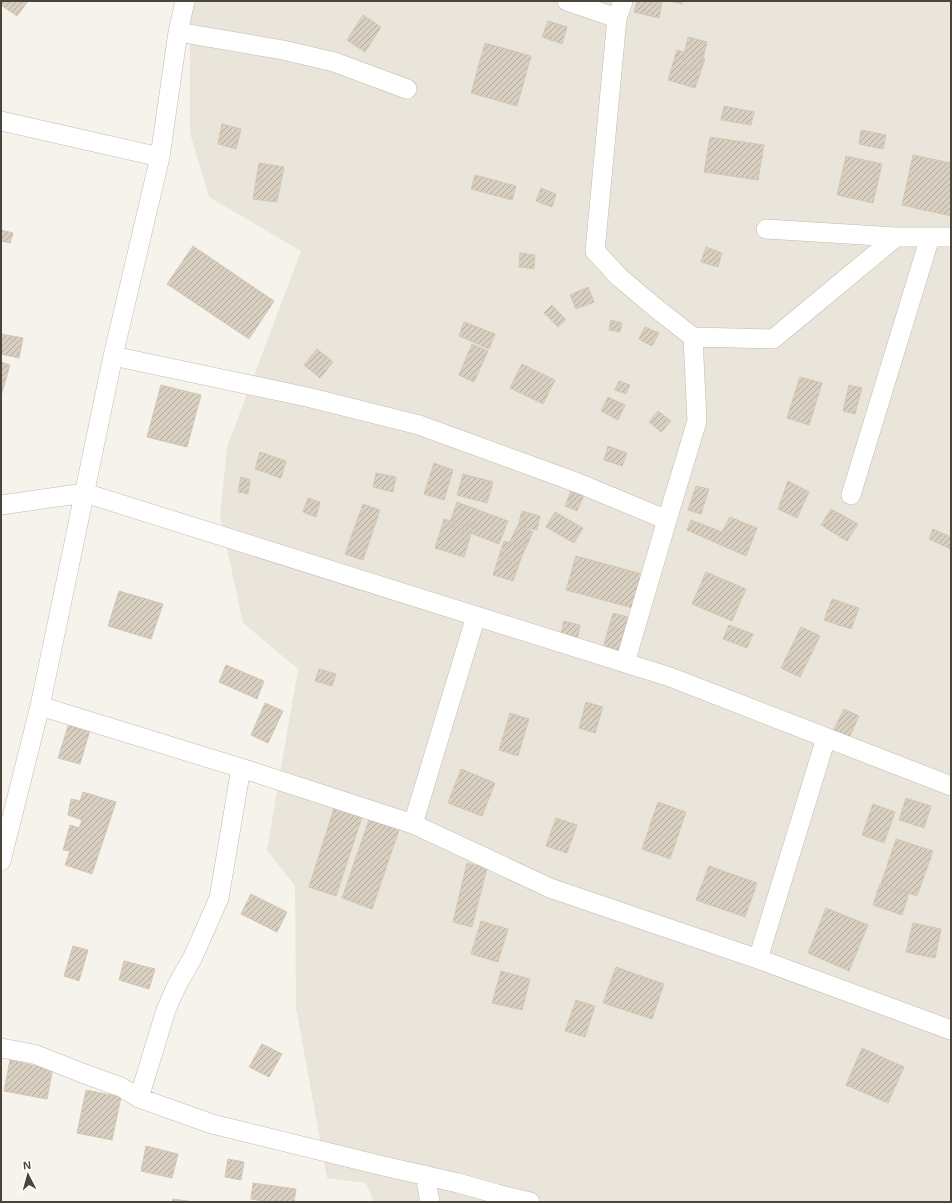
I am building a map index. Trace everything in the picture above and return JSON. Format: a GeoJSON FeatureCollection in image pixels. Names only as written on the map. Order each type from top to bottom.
{"type":"FeatureCollection","features":[{"type":"Feature","properties":{"kind":"street"},"geometry":{"type":"LineString","coordinates":[[1,861],[40,706],[113,356],[160,156],[178,32],[185,1]]}},
{"type":"Feature","properties":{"kind":"street"},"geometry":{"type":"LineString","coordinates":[[567,1],[620,10],[595,251],[619,277],[656,309],[693,337],[773,339],[896,237]]}},
{"type":"Feature","properties":{"kind":"street"},"geometry":{"type":"LineString","coordinates":[[178,32],[283,50],[334,62],[407,89]]}},
{"type":"Feature","properties":{"kind":"street"},"geometry":{"type":"LineString","coordinates":[[1,121],[160,156]]}},
{"type":"Feature","properties":{"kind":"street"},"geometry":{"type":"LineString","coordinates":[[766,229],[896,237],[951,237]]}},
{"type":"Feature","properties":{"kind":"street"},"geometry":{"type":"LineString","coordinates":[[850,495],[930,237]]}},
{"type":"Feature","properties":{"kind":"street"},"geometry":{"type":"LineString","coordinates":[[625,663],[697,421],[693,337]]}},
{"type":"Feature","properties":{"kind":"street"},"geometry":{"type":"LineString","coordinates":[[113,356],[307,396],[419,425],[578,483],[667,520]]}},
{"type":"Feature","properties":{"kind":"street"},"geometry":{"type":"LineString","coordinates":[[1,505],[85,493],[670,677],[951,786]]}},
{"type":"Feature","properties":{"kind":"street"},"geometry":{"type":"LineString","coordinates":[[412,824],[476,616]]}},
{"type":"Feature","properties":{"kind":"street"},"geometry":{"type":"LineString","coordinates":[[40,706],[241,768],[412,824],[550,888],[758,958],[951,1030]]}},
{"type":"Feature","properties":{"kind":"street"},"geometry":{"type":"LineString","coordinates":[[758,958],[826,738]]}},
{"type":"Feature","properties":{"kind":"street"},"geometry":{"type":"LineString","coordinates":[[139,1098],[166,1010],[177,985],[193,957],[219,898],[241,768]]}},
{"type":"Feature","properties":{"kind":"street"},"geometry":{"type":"LineString","coordinates":[[1,1048],[34,1054],[121,1087],[139,1098],[212,1124],[458,1183],[530,1202]]}},
{"type":"Feature","properties":{"kind":"street"},"geometry":{"type":"LineString","coordinates":[[425,1175],[430,1202]]}},
{"type":"Feature","properties":{"kind":"shaded area"},"geometry":{"type":"Polygon","coordinates":[[[190,1],[951,1],[951,1202],[374,1202],[366,1183],[327,1178],[296,1008],[295,886],[267,850],[298,669],[243,623],[220,516],[227,447],[301,251],[209,197],[190,133],[190,1]]]}},
{"type":"Feature","properties":{"kind":"building"},"geometry":{"type":"Polygon","coordinates":[[[1,1],[28,1],[17,16],[1,5],[1,1]]]}},
{"type":"Feature","properties":{"kind":"building"},"geometry":{"type":"Polygon","coordinates":[[[637,1],[662,1],[659,18],[634,12],[637,1]]]}},
{"type":"Feature","properties":{"kind":"building"},"geometry":{"type":"Polygon","coordinates":[[[670,1],[682,1],[682,4],[670,1]]]}},
{"type":"Feature","properties":{"kind":"building"},"geometry":{"type":"Polygon","coordinates":[[[363,15],[381,27],[365,52],[347,40],[363,15]]]}},
{"type":"Feature","properties":{"kind":"building"},"geometry":{"type":"Polygon","coordinates":[[[548,21],[567,27],[562,44],[542,37],[548,21]]]}},
{"type":"Feature","properties":{"kind":"building"},"geometry":{"type":"Polygon","coordinates":[[[688,37],[707,42],[700,71],[681,66],[688,37]]]}},
{"type":"Feature","properties":{"kind":"building"},"geometry":{"type":"Polygon","coordinates":[[[485,43],[531,56],[517,106],[471,93],[485,43]]]}},
{"type":"Feature","properties":{"kind":"building"},"geometry":{"type":"Polygon","coordinates":[[[677,50],[705,59],[695,88],[668,80],[677,50]]]}},
{"type":"Feature","properties":{"kind":"building"},"geometry":{"type":"Polygon","coordinates":[[[724,106],[754,112],[751,125],[721,120],[724,106]]]}},
{"type":"Feature","properties":{"kind":"building"},"geometry":{"type":"Polygon","coordinates":[[[222,124],[241,129],[236,149],[218,144],[222,124]]]}},
{"type":"Feature","properties":{"kind":"building"},"geometry":{"type":"Polygon","coordinates":[[[861,130],[886,135],[883,149],[859,144],[861,130]]]}},
{"type":"Feature","properties":{"kind":"building"},"geometry":{"type":"Polygon","coordinates":[[[710,137],[764,145],[758,180],[704,172],[710,137]]]}},
{"type":"Feature","properties":{"kind":"building"},"geometry":{"type":"Polygon","coordinates":[[[913,155],[951,163],[951,216],[902,205],[913,155]]]}},
{"type":"Feature","properties":{"kind":"building"},"geometry":{"type":"Polygon","coordinates":[[[846,156],[882,164],[873,203],[837,195],[846,156]]]}},
{"type":"Feature","properties":{"kind":"building"},"geometry":{"type":"Polygon","coordinates":[[[259,163],[284,167],[277,202],[253,199],[259,163]]]}},
{"type":"Feature","properties":{"kind":"building"},"geometry":{"type":"Polygon","coordinates":[[[475,175],[516,186],[512,200],[471,189],[475,175]]]}},
{"type":"Feature","properties":{"kind":"building"},"geometry":{"type":"Polygon","coordinates":[[[541,188],[556,194],[552,207],[536,201],[541,188]]]}},
{"type":"Feature","properties":{"kind":"building"},"geometry":{"type":"Polygon","coordinates":[[[1,230],[13,233],[10,243],[1,241],[1,230]]]}},
{"type":"Feature","properties":{"kind":"building"},"geometry":{"type":"Polygon","coordinates":[[[193,246],[274,301],[249,339],[167,284],[193,246]]]}},
{"type":"Feature","properties":{"kind":"building"},"geometry":{"type":"Polygon","coordinates":[[[706,247],[722,253],[718,267],[701,262],[706,247]]]}},
{"type":"Feature","properties":{"kind":"building"},"geometry":{"type":"Polygon","coordinates":[[[520,253],[535,255],[534,269],[519,267],[520,253]]]}},
{"type":"Feature","properties":{"kind":"building"},"geometry":{"type":"Polygon","coordinates":[[[588,287],[594,302],[576,309],[570,295],[588,287]]]}},
{"type":"Feature","properties":{"kind":"building"},"geometry":{"type":"Polygon","coordinates":[[[552,305],[566,320],[558,327],[544,313],[552,305]]]}},
{"type":"Feature","properties":{"kind":"building"},"geometry":{"type":"Polygon","coordinates":[[[611,320],[622,323],[620,332],[609,330],[611,320]]]}},
{"type":"Feature","properties":{"kind":"building"},"geometry":{"type":"Polygon","coordinates":[[[464,322],[495,334],[489,349],[459,336],[464,322]]]}},
{"type":"Feature","properties":{"kind":"building"},"geometry":{"type":"Polygon","coordinates":[[[645,327],[659,333],[652,346],[639,339],[645,327]]]}},
{"type":"Feature","properties":{"kind":"building"},"geometry":{"type":"Polygon","coordinates":[[[1,334],[23,338],[19,358],[1,354],[1,334]]]}},
{"type":"Feature","properties":{"kind":"building"},"geometry":{"type":"Polygon","coordinates":[[[472,344],[488,351],[474,382],[459,375],[472,344]]]}},
{"type":"Feature","properties":{"kind":"building"},"geometry":{"type":"Polygon","coordinates":[[[317,349],[333,362],[320,378],[304,365],[317,349]]]}},
{"type":"Feature","properties":{"kind":"building"},"geometry":{"type":"Polygon","coordinates":[[[1,362],[10,365],[1,396],[1,362]]]}},
{"type":"Feature","properties":{"kind":"building"},"geometry":{"type":"Polygon","coordinates":[[[522,364],[555,380],[543,404],[510,388],[522,364]]]}},
{"type":"Feature","properties":{"kind":"building"},"geometry":{"type":"Polygon","coordinates":[[[800,377],[822,383],[809,425],[787,418],[800,377]]]}},
{"type":"Feature","properties":{"kind":"building"},"geometry":{"type":"Polygon","coordinates":[[[619,381],[630,385],[626,394],[615,390],[619,381]]]}},
{"type":"Feature","properties":{"kind":"building"},"geometry":{"type":"Polygon","coordinates":[[[161,385],[201,395],[187,447],[147,437],[161,385]]]}},
{"type":"Feature","properties":{"kind":"building"},"geometry":{"type":"Polygon","coordinates":[[[849,385],[862,388],[855,414],[843,411],[849,385]]]}},
{"type":"Feature","properties":{"kind":"building"},"geometry":{"type":"Polygon","coordinates":[[[608,397],[625,405],[618,420],[601,411],[608,397]]]}},
{"type":"Feature","properties":{"kind":"building"},"geometry":{"type":"Polygon","coordinates":[[[658,411],[671,421],[661,432],[649,422],[658,411]]]}},
{"type":"Feature","properties":{"kind":"building"},"geometry":{"type":"Polygon","coordinates":[[[608,446],[627,453],[622,466],[604,460],[608,446]]]}},
{"type":"Feature","properties":{"kind":"building"},"geometry":{"type":"Polygon","coordinates":[[[260,452],[286,461],[281,478],[255,469],[260,452]]]}},
{"type":"Feature","properties":{"kind":"building"},"geometry":{"type":"Polygon","coordinates":[[[434,463],[453,470],[444,500],[424,494],[434,463]]]}},
{"type":"Feature","properties":{"kind":"building"},"geometry":{"type":"Polygon","coordinates":[[[376,473],[396,477],[393,492],[373,487],[376,473]]]}},
{"type":"Feature","properties":{"kind":"building"},"geometry":{"type":"Polygon","coordinates":[[[463,474],[493,482],[487,503],[457,495],[463,474]]]}},
{"type":"Feature","properties":{"kind":"building"},"geometry":{"type":"Polygon","coordinates":[[[241,477],[250,480],[248,494],[238,492],[241,477]]]}},
{"type":"Feature","properties":{"kind":"building"},"geometry":{"type":"Polygon","coordinates":[[[788,481],[809,492],[797,518],[778,509],[788,481]]]}},
{"type":"Feature","properties":{"kind":"building"},"geometry":{"type":"Polygon","coordinates":[[[696,486],[709,489],[701,514],[688,510],[696,486]]]}},
{"type":"Feature","properties":{"kind":"building"},"geometry":{"type":"Polygon","coordinates":[[[572,488],[585,493],[577,511],[565,506],[572,488]]]}},
{"type":"Feature","properties":{"kind":"building"},"geometry":{"type":"Polygon","coordinates":[[[308,498],[320,502],[316,517],[303,512],[308,498]]]}},
{"type":"Feature","properties":{"kind":"building"},"geometry":{"type":"Polygon","coordinates":[[[457,502],[508,521],[499,544],[449,525],[457,502]]]}},
{"type":"Feature","properties":{"kind":"building"},"geometry":{"type":"Polygon","coordinates":[[[363,504],[380,510],[363,560],[345,554],[363,504]]]}},
{"type":"Feature","properties":{"kind":"building"},"geometry":{"type":"Polygon","coordinates":[[[831,509],[858,524],[847,541],[821,525],[831,509]]]}},
{"type":"Feature","properties":{"kind":"building"},"geometry":{"type":"Polygon","coordinates":[[[522,511],[540,516],[537,530],[518,526],[522,511]]]}},
{"type":"Feature","properties":{"kind":"building"},"geometry":{"type":"Polygon","coordinates":[[[555,512],[583,528],[574,543],[546,527],[555,512]]]}},
{"type":"Feature","properties":{"kind":"building"},"geometry":{"type":"Polygon","coordinates":[[[730,517],[757,528],[746,556],[687,530],[691,520],[722,532],[730,517]]]}},
{"type":"Feature","properties":{"kind":"building"},"geometry":{"type":"Polygon","coordinates":[[[444,519],[473,527],[464,557],[435,548],[444,519]]]}},
{"type":"Feature","properties":{"kind":"building"},"geometry":{"type":"Polygon","coordinates":[[[518,525],[533,532],[518,564],[502,557],[518,525]]]}},
{"type":"Feature","properties":{"kind":"building"},"geometry":{"type":"Polygon","coordinates":[[[933,529],[951,537],[951,549],[929,539],[933,529]]]}},
{"type":"Feature","properties":{"kind":"building"},"geometry":{"type":"Polygon","coordinates":[[[504,541],[525,547],[513,581],[493,575],[504,541]]]}},
{"type":"Feature","properties":{"kind":"building"},"geometry":{"type":"Polygon","coordinates":[[[576,556],[642,574],[633,608],[566,590],[576,556]]]}},
{"type":"Feature","properties":{"kind":"building"},"geometry":{"type":"Polygon","coordinates":[[[706,572],[746,589],[732,621],[692,604],[706,572]]]}},
{"type":"Feature","properties":{"kind":"building"},"geometry":{"type":"Polygon","coordinates":[[[119,591],[163,604],[151,639],[108,626],[119,591]]]}},
{"type":"Feature","properties":{"kind":"building"},"geometry":{"type":"Polygon","coordinates":[[[832,599],[859,608],[851,629],[824,620],[832,599]]]}},
{"type":"Feature","properties":{"kind":"building"},"geometry":{"type":"Polygon","coordinates":[[[613,613],[628,617],[618,652],[603,648],[613,613]]]}},
{"type":"Feature","properties":{"kind":"building"},"geometry":{"type":"Polygon","coordinates":[[[564,621],[580,625],[577,641],[560,637],[564,621]]]}},
{"type":"Feature","properties":{"kind":"building"},"geometry":{"type":"Polygon","coordinates":[[[729,625],[753,634],[747,648],[723,639],[729,625]]]}},
{"type":"Feature","properties":{"kind":"building"},"geometry":{"type":"Polygon","coordinates":[[[801,627],[820,636],[800,677],[781,668],[801,627]]]}},
{"type":"Feature","properties":{"kind":"building"},"geometry":{"type":"Polygon","coordinates":[[[226,665],[264,681],[257,699],[219,682],[226,665]]]}},
{"type":"Feature","properties":{"kind":"building"},"geometry":{"type":"Polygon","coordinates":[[[319,669],[336,674],[332,686],[315,681],[319,669]]]}},
{"type":"Feature","properties":{"kind":"building"},"geometry":{"type":"Polygon","coordinates":[[[586,702],[603,707],[595,733],[579,728],[586,702]]]}},
{"type":"Feature","properties":{"kind":"building"},"geometry":{"type":"Polygon","coordinates":[[[265,703],[283,711],[268,743],[251,735],[265,703]]]}},
{"type":"Feature","properties":{"kind":"building"},"geometry":{"type":"Polygon","coordinates":[[[844,709],[859,716],[849,738],[833,731],[844,709]]]}},
{"type":"Feature","properties":{"kind":"building"},"geometry":{"type":"Polygon","coordinates":[[[510,713],[529,719],[518,756],[499,750],[510,713]]]}},
{"type":"Feature","properties":{"kind":"building"},"geometry":{"type":"Polygon","coordinates":[[[69,723],[90,730],[80,764],[58,758],[69,723]]]}},
{"type":"Feature","properties":{"kind":"building"},"geometry":{"type":"Polygon","coordinates":[[[461,769],[495,783],[482,816],[448,803],[461,769]]]}},
{"type":"Feature","properties":{"kind":"building"},"geometry":{"type":"Polygon","coordinates":[[[83,792],[116,802],[92,874],[65,865],[70,851],[63,850],[70,825],[79,828],[82,820],[68,815],[71,799],[80,801],[83,792]]]}},
{"type":"Feature","properties":{"kind":"building"},"geometry":{"type":"Polygon","coordinates":[[[906,798],[931,806],[924,828],[899,820],[906,798]]]}},
{"type":"Feature","properties":{"kind":"building"},"geometry":{"type":"Polygon","coordinates":[[[336,802],[364,811],[336,896],[309,887],[336,802]]]}},
{"type":"Feature","properties":{"kind":"building"},"geometry":{"type":"Polygon","coordinates":[[[658,802],[686,812],[670,859],[642,849],[658,802]]]}},
{"type":"Feature","properties":{"kind":"building"},"geometry":{"type":"Polygon","coordinates":[[[873,804],[895,812],[884,843],[862,835],[873,804]]]}},
{"type":"Feature","properties":{"kind":"building"},"geometry":{"type":"Polygon","coordinates":[[[371,814],[401,824],[372,909],[342,898],[371,814]]]}},
{"type":"Feature","properties":{"kind":"building"},"geometry":{"type":"Polygon","coordinates":[[[556,818],[577,825],[567,853],[546,846],[556,818]]]}},
{"type":"Feature","properties":{"kind":"building"},"geometry":{"type":"Polygon","coordinates":[[[896,839],[933,851],[917,896],[881,884],[896,839]]]}},
{"type":"Feature","properties":{"kind":"building"},"geometry":{"type":"Polygon","coordinates":[[[467,863],[487,868],[472,927],[453,922],[467,863]]]}},
{"type":"Feature","properties":{"kind":"building"},"geometry":{"type":"Polygon","coordinates":[[[709,866],[757,883],[745,917],[696,900],[709,866]]]}},
{"type":"Feature","properties":{"kind":"building"},"geometry":{"type":"Polygon","coordinates":[[[880,884],[909,893],[902,915],[873,905],[880,884]]]}},
{"type":"Feature","properties":{"kind":"building"},"geometry":{"type":"Polygon","coordinates":[[[251,894],[287,912],[277,932],[241,914],[251,894]]]}},
{"type":"Feature","properties":{"kind":"building"},"geometry":{"type":"Polygon","coordinates":[[[826,908],[868,925],[849,971],[808,953],[826,908]]]}},
{"type":"Feature","properties":{"kind":"building"},"geometry":{"type":"Polygon","coordinates":[[[481,921],[508,929],[498,962],[471,954],[481,921]]]}},
{"type":"Feature","properties":{"kind":"building"},"geometry":{"type":"Polygon","coordinates":[[[913,923],[941,929],[935,958],[906,952],[913,923]]]}},
{"type":"Feature","properties":{"kind":"building"},"geometry":{"type":"Polygon","coordinates":[[[73,946],[88,950],[79,981],[64,976],[73,946]]]}},
{"type":"Feature","properties":{"kind":"building"},"geometry":{"type":"Polygon","coordinates":[[[124,961],[155,969],[149,989],[119,980],[124,961]]]}},
{"type":"Feature","properties":{"kind":"building"},"geometry":{"type":"Polygon","coordinates":[[[616,967],[664,984],[652,1019],[603,1003],[616,967]]]}},
{"type":"Feature","properties":{"kind":"building"},"geometry":{"type":"Polygon","coordinates":[[[501,971],[530,979],[522,1010],[492,1003],[501,971]]]}},
{"type":"Feature","properties":{"kind":"building"},"geometry":{"type":"Polygon","coordinates":[[[576,1000],[595,1006],[585,1037],[565,1031],[576,1000]]]}},
{"type":"Feature","properties":{"kind":"building"},"geometry":{"type":"Polygon","coordinates":[[[262,1044],[282,1054],[269,1077],[249,1067],[262,1044]]]}},
{"type":"Feature","properties":{"kind":"building"},"geometry":{"type":"Polygon","coordinates":[[[862,1048],[904,1067],[888,1103],[846,1085],[862,1048]]]}},
{"type":"Feature","properties":{"kind":"building"},"geometry":{"type":"Polygon","coordinates":[[[10,1060],[36,1066],[37,1060],[53,1067],[47,1099],[4,1091],[10,1060]]]}},
{"type":"Feature","properties":{"kind":"building"},"geometry":{"type":"Polygon","coordinates":[[[86,1090],[121,1097],[112,1140],[77,1133],[86,1090]]]}},
{"type":"Feature","properties":{"kind":"building"},"geometry":{"type":"Polygon","coordinates":[[[146,1146],[178,1154],[172,1178],[141,1171],[146,1146]]]}},
{"type":"Feature","properties":{"kind":"building"},"geometry":{"type":"Polygon","coordinates":[[[228,1159],[244,1162],[241,1180],[225,1177],[228,1159]]]}},
{"type":"Feature","properties":{"kind":"building"},"geometry":{"type":"Polygon","coordinates":[[[253,1183],[296,1189],[294,1202],[270,1202],[251,1199],[253,1183]]]}},
{"type":"Feature","properties":{"kind":"building"},"geometry":{"type":"Polygon","coordinates":[[[173,1199],[194,1202],[172,1202],[173,1199]]]}}]}
